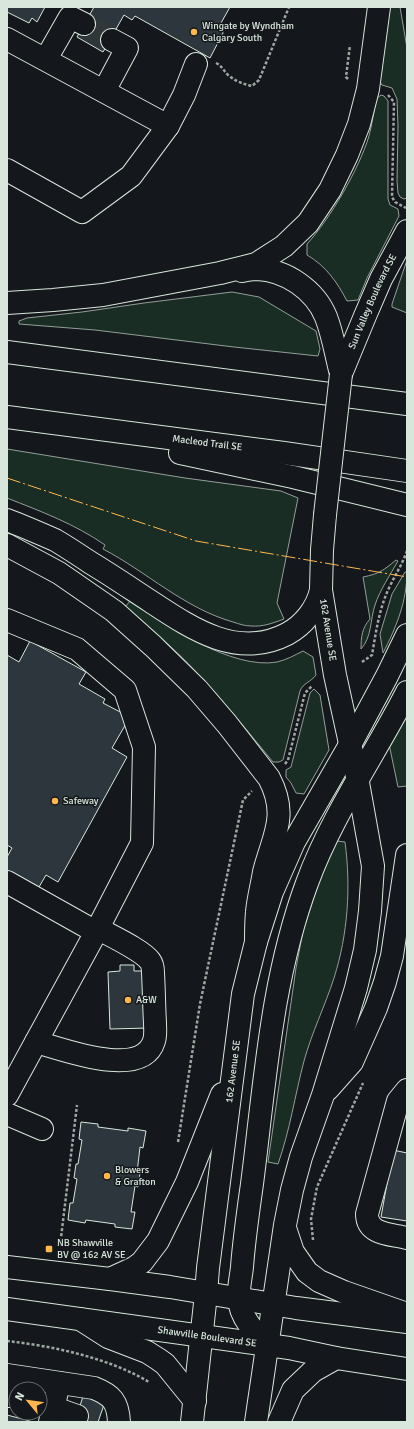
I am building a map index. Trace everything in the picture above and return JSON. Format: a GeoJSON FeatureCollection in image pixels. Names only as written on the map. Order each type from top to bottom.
{"type":"FeatureCollection","features":[{"type":"Feature","properties":{"kind":"main road"},"geometry":{"type":"LineString","coordinates":[[7,303],[103,295],[220,273],[256,264],[284,246],[308,223],[330,190],[347,155],[359,124],[368,89],[379,7]]}},
{"type":"Feature","properties":{"kind":"main road"},"geometry":{"type":"LineString","coordinates":[[46,59],[70,17],[84,24]]}},
{"type":"Feature","properties":{"kind":"main road"},"geometry":{"type":"LineString","coordinates":[[7,39],[168,126]]}},
{"type":"Feature","properties":{"kind":"main road"},"geometry":{"type":"LineString","coordinates":[[104,91],[127,48],[112,40]]}},
{"type":"Feature","properties":{"kind":"main road"},"geometry":{"type":"LineString","coordinates":[[7,170],[82,212],[131,176],[168,126],[184,95],[205,63]]}},
{"type":"Feature","properties":{"kind":"main road","name":"Sun Valley Boulevard SE"},"geometry":{"type":"LineString","coordinates":[[341,374],[376,291],[407,231]]}},
{"type":"Feature","properties":{"kind":"main road"},"geometry":{"type":"LineString","coordinates":[[220,273],[257,269],[277,273],[300,283],[320,305],[326,317],[341,374]]}},
{"type":"Feature","properties":{"kind":"main road"},"geometry":{"type":"LineString","coordinates":[[7,352],[407,404]]}},
{"type":"Feature","properties":{"kind":"main road","name":"162 Avenue SE"},"geometry":{"type":"LineString","coordinates":[[256,1422],[285,1225],[292,1190],[301,1157],[323,1095],[356,988],[365,950],[373,866],[351,743],[335,675],[321,590],[325,515],[341,374]]}},
{"type":"Feature","properties":{"kind":"main road","name":"Macleod Trail SE"},"geometry":{"type":"LineString","coordinates":[[7,417],[284,453],[407,471]]}},
{"type":"Feature","properties":{"kind":"main road"},"geometry":{"type":"LineString","coordinates":[[28,420],[293,477],[407,505]]}},
{"type":"Feature","properties":{"kind":"main road"},"geometry":{"type":"LineString","coordinates":[[7,520],[55,540],[174,616],[205,634],[232,642],[248,644],[263,643],[277,639],[295,630],[313,610],[319,600],[321,590]]}},
{"type":"Feature","properties":{"kind":"main road"},"geometry":{"type":"LineString","coordinates":[[7,545],[59,573],[126,621],[197,689],[227,724],[269,778],[274,788],[279,808],[278,827],[265,871],[257,911],[256,942]]}},
{"type":"Feature","properties":{"kind":"main road"},"geometry":{"type":"LineString","coordinates":[[7,620],[77,649],[125,690],[144,746],[142,843],[97,930],[7,1095]]}},
{"type":"Feature","properties":{"kind":"main road","name":"162 Avenue SE"},"geometry":{"type":"LineString","coordinates":[[192,1422],[208,1268],[234,1065],[244,994],[256,942],[272,892],[294,842],[351,743],[407,635]]}},
{"type":"Feature","properties":{"kind":"main road"},"geometry":{"type":"LineString","coordinates":[[267,1345],[251,1328],[245,1317],[239,1299],[245,1236],[276,996],[285,953],[307,882],[326,839],[407,692]]}},
{"type":"Feature","properties":{"kind":"main road"},"geometry":{"type":"LineString","coordinates":[[323,1095],[352,1062],[376,1008],[392,956],[407,855]]}},
{"type":"Feature","properties":{"kind":"main road"},"geometry":{"type":"LineString","coordinates":[[7,882],[136,950],[147,958],[152,964],[155,1034],[152,1046],[146,1053],[140,1057],[120,1061],[93,1058],[36,1042]]}},
{"type":"Feature","properties":{"kind":"main road"},"geometry":{"type":"LineString","coordinates":[[110,1278],[138,1265],[148,1256],[158,1241],[187,1182],[234,1065]]}},
{"type":"Feature","properties":{"kind":"main road"},"geometry":{"type":"LineString","coordinates":[[407,1090],[398,1101],[367,1214],[367,1220],[371,1227],[377,1231],[407,1238]]}},
{"type":"Feature","properties":{"kind":"main road"},"geometry":{"type":"LineString","coordinates":[[7,1114],[42,1129]]}},
{"type":"Feature","properties":{"kind":"main road"},"geometry":{"type":"LineString","coordinates":[[383,1156],[401,1142],[407,1119]]}},
{"type":"Feature","properties":{"kind":"main road"},"geometry":{"type":"LineString","coordinates":[[285,1225],[293,1252],[307,1272],[319,1281],[344,1292],[407,1314]]}},
{"type":"Feature","properties":{"kind":"main road"},"geometry":{"type":"LineString","coordinates":[[7,1267],[110,1278],[239,1299],[407,1322]]}},
{"type":"Feature","properties":{"kind":"main road","name":"Shawville Boulevard SE"},"geometry":{"type":"LineString","coordinates":[[7,1309],[289,1348],[336,1358],[407,1369]]}},
{"type":"Feature","properties":{"kind":"main road"},"geometry":{"type":"LineString","coordinates":[[80,1319],[108,1337],[147,1352],[158,1359],[195,1401]]}},
{"type":"Feature","properties":{"kind":"main road"},"geometry":{"type":"LineString","coordinates":[[279,1422],[293,1390],[313,1371],[336,1358]]}},
{"type":"Feature","properties":{"kind":"main road"},"geometry":{"type":"LineString","coordinates":[[7,1375],[94,1388],[107,1393],[117,1404],[119,1422]]}},
{"type":"Feature","properties":{"kind":"main road"},"geometry":{"type":"LineString","coordinates":[[60,1383],[48,1411],[76,1416]]}},
{"type":"Feature","properties":{"kind":"path"},"geometry":{"type":"LineString","coordinates":[[205,63],[222,66],[228,75],[242,84],[252,86],[259,80],[289,7]]}},
{"type":"Feature","properties":{"kind":"path"},"geometry":{"type":"LineString","coordinates":[[382,92],[387,94],[394,102],[392,197],[395,202],[406,208]]}},
{"type":"Feature","properties":{"kind":"path"},"geometry":{"type":"LineString","coordinates":[[362,662],[372,655],[379,616],[389,589],[402,566],[407,551]]}},
{"type":"Feature","properties":{"kind":"path"},"geometry":{"type":"LineString","coordinates":[[284,765],[288,760],[305,693],[312,686]]}},
{"type":"Feature","properties":{"kind":"path"},"geometry":{"type":"LineString","coordinates":[[178,1145],[200,1004],[243,800],[257,787]]}},
{"type":"Feature","properties":{"kind":"path"},"geometry":{"type":"LineString","coordinates":[[314,1247],[311,1220],[317,1188],[364,1080]]}},
{"type":"Feature","properties":{"kind":"path"},"geometry":{"type":"LineString","coordinates":[[60,1246],[77,1105]]}},
{"type":"Feature","properties":{"kind":"path"},"geometry":{"type":"LineString","coordinates":[[7,1341],[64,1350],[135,1373],[149,1382]]}},
{"type":"Feature","properties":{"kind":"green space"},"geometry":{"type":"Polygon","coordinates":[[[390,7],[400,7],[407,48],[407,198],[404,199],[400,197],[398,193],[397,181],[397,99],[392,88],[382,85],[379,80],[390,7]]]}},
{"type":"Feature","properties":{"kind":"green space"},"geometry":{"type":"Polygon","coordinates":[[[381,95],[388,101],[388,199],[390,205],[398,209],[399,216],[367,278],[358,300],[347,301],[339,287],[325,269],[307,255],[307,244],[316,234],[334,208],[351,178],[369,136],[376,99],[381,95]]]}},
{"type":"Feature","properties":{"kind":"green space"},"geometry":{"type":"Polygon","coordinates":[[[407,260],[407,313],[392,307],[392,304],[407,260]]]}},
{"type":"Feature","properties":{"kind":"green space"},"geometry":{"type":"Polygon","coordinates":[[[232,292],[259,297],[316,331],[320,349],[318,356],[95,330],[19,324],[19,321],[27,318],[232,292]]]}},
{"type":"Feature","properties":{"kind":"green space"},"geometry":{"type":"Polygon","coordinates":[[[7,449],[185,478],[281,491],[298,498],[277,603],[284,619],[264,625],[249,626],[215,616],[182,599],[103,549],[105,545],[94,537],[57,518],[7,498],[7,449]]]}},
{"type":"Feature","properties":{"kind":"green space"},"geometry":{"type":"Polygon","coordinates":[[[396,560],[398,561],[377,599],[373,611],[369,634],[361,649],[362,633],[370,619],[363,577],[381,571],[396,560]]]}},
{"type":"Feature","properties":{"kind":"green space"},"geometry":{"type":"Polygon","coordinates":[[[405,572],[407,572],[407,583],[403,604],[383,653],[380,634],[392,594],[405,572]]]}},
{"type":"Feature","properties":{"kind":"green space"},"geometry":{"type":"Polygon","coordinates":[[[131,600],[162,622],[201,644],[221,653],[260,663],[277,662],[303,651],[313,657],[316,675],[303,686],[300,691],[283,760],[273,762],[189,664],[125,607],[131,600]]]}},
{"type":"Feature","properties":{"kind":"green space"},"geometry":{"type":"Polygon","coordinates":[[[314,689],[320,695],[329,750],[304,794],[296,793],[286,777],[286,770],[291,767],[310,693],[314,689]]]}},
{"type":"Feature","properties":{"kind":"green space"},"geometry":{"type":"Polygon","coordinates":[[[407,709],[407,786],[398,787],[388,739],[407,709]]]}},
{"type":"Feature","properties":{"kind":"green space"},"geometry":{"type":"Polygon","coordinates":[[[337,841],[345,842],[348,876],[347,910],[342,945],[334,978],[304,1061],[278,1164],[268,1162],[296,968],[303,931],[324,866],[337,841]]]}},
{"type":"Feature","properties":{"kind":"building"},"geometry":{"type":"Polygon","coordinates":[[[7,7],[45,7],[37,22],[32,18],[29,23],[7,12],[7,7]]]}},
{"type":"Feature","properties":{"kind":"building","name":"Wingate by Wyndham Calgary South"},"geometry":{"type":"Polygon","coordinates":[[[94,7],[230,7],[221,23],[223,33],[210,58],[135,16],[132,20],[124,15],[103,52],[77,37],[94,7]]]}},
{"type":"Feature","properties":{"kind":"building","name":"Safeway"},"geometry":{"type":"Polygon","coordinates":[[[30,641],[86,672],[79,684],[105,699],[103,703],[124,714],[127,722],[112,748],[127,757],[58,882],[46,875],[39,887],[7,870],[7,857],[12,848],[7,845],[7,655],[19,662],[30,641]]]}},
{"type":"Feature","properties":{"kind":"building","name":"A&W"},"geometry":{"type":"Polygon","coordinates":[[[120,965],[134,965],[134,971],[146,971],[149,1028],[110,1029],[108,972],[120,971],[120,965]]]}},
{"type":"Feature","properties":{"kind":"building","name":"Blowers & Grafton"},"geometry":{"type":"Polygon","coordinates":[[[81,1122],[98,1124],[98,1127],[128,1131],[128,1128],[146,1131],[143,1148],[140,1147],[137,1173],[140,1173],[138,1187],[135,1186],[131,1212],[135,1212],[132,1229],[115,1227],[115,1224],[86,1220],[85,1223],[68,1220],[70,1203],[73,1203],[77,1179],[74,1178],[82,1140],[79,1139],[81,1122]]]}},
{"type":"Feature","properties":{"kind":"building"},"geometry":{"type":"Polygon","coordinates":[[[393,1150],[407,1153],[407,1221],[381,1217],[393,1150]]]}},
{"type":"Feature","properties":{"kind":"building"},"geometry":{"type":"Polygon","coordinates":[[[84,1393],[106,1399],[98,1422],[75,1422],[84,1393]]]}},
{"type":"Feature","properties":{"kind":"building"},"geometry":{"type":"Polygon","coordinates":[[[7,1415],[8,1421],[30,1421],[29,1422],[7,1422],[7,1415]]]}},
{"type":"Feature","properties":{"kind":"tunnel"},"geometry":{"type":"LineString","coordinates":[[84,24],[112,40]]}},
{"type":"Feature","properties":{"kind":"tunnel"},"geometry":{"type":"LineString","coordinates":[[77,1416],[94,1422]]}},
{"type":"Feature","properties":{"kind":"power"},"geometry":{"type":"LineString","coordinates":[[7,478],[196,541],[407,577]]}},
{"type":"Feature","properties":{"kind":"place","name":"Wingate by Wyndham Calgary South"},"geometry":{"type":"Point","coordinates":[194,32]}},
{"type":"Feature","properties":{"kind":"place","name":"Safeway"},"geometry":{"type":"Point","coordinates":[55,801]}},
{"type":"Feature","properties":{"kind":"place","name":"A&W"},"geometry":{"type":"Point","coordinates":[128,1000]}},
{"type":"Feature","properties":{"kind":"place","name":"Blowers & Grafton"},"geometry":{"type":"Point","coordinates":[107,1176]}},
{"type":"Feature","properties":{"kind":"place","name":"NB Shawville BV @ 162 AV SE"},"geometry":{"type":"Point","coordinates":[49,1249]}}]}
